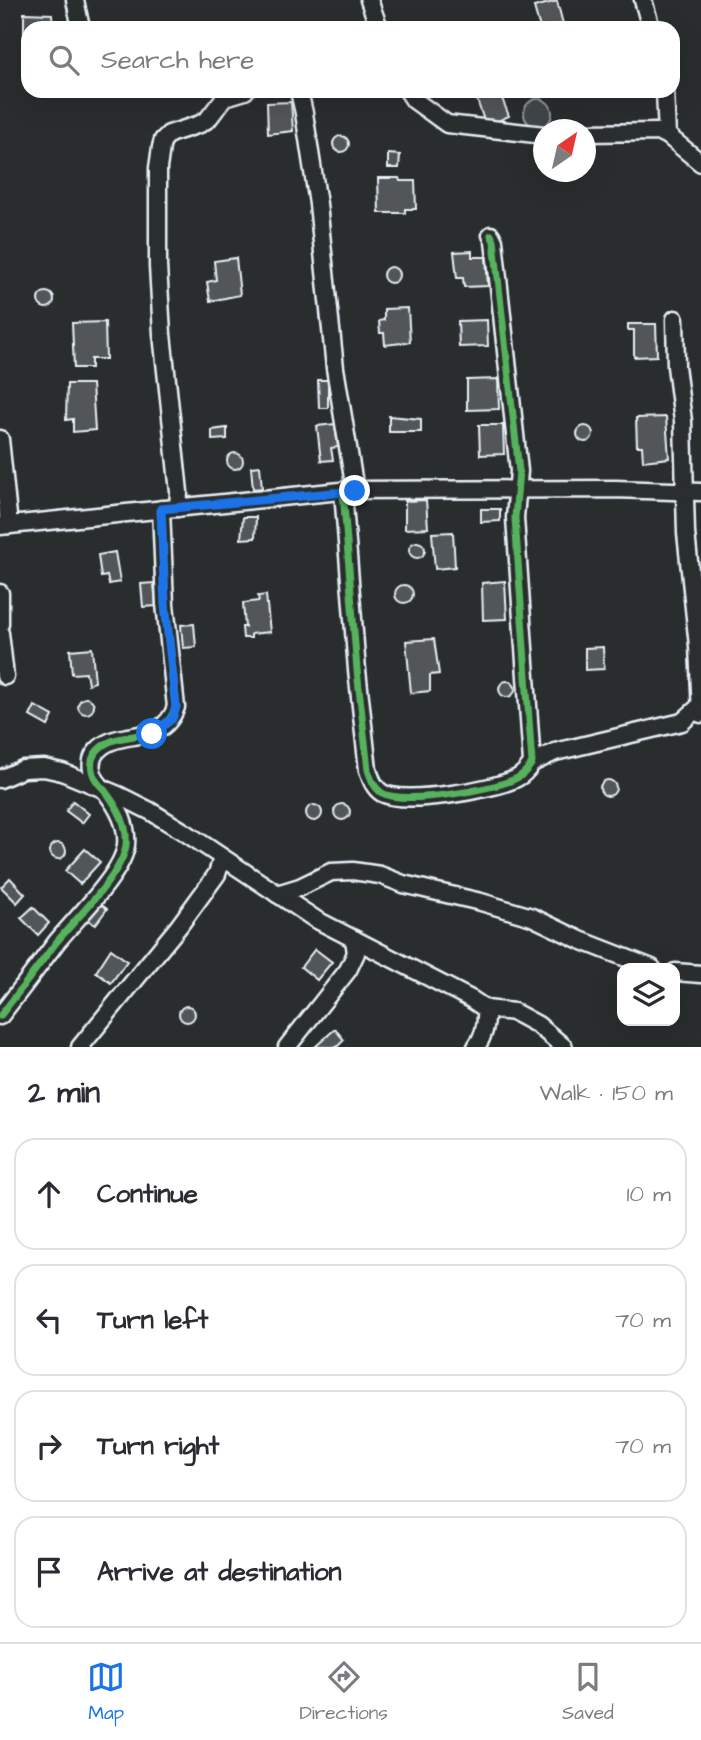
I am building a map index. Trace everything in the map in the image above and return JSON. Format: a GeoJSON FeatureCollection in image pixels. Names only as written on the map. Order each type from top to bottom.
{"type":"FeatureCollection","features":[{"type":"Feature","properties":{"kind":"street"},"geometry":{"type":"LineString","coordinates":[[75,0],[80,21]]}},
{"type":"Feature","properties":{"kind":"street"},"geometry":{"type":"LineString","coordinates":[[369,0],[376,21]]}},
{"type":"Feature","properties":{"kind":"street"},"geometry":{"type":"LineString","coordinates":[[643,0],[649,21]]}},
{"type":"Feature","properties":{"kind":"street"},"geometry":{"type":"LineString","coordinates":[[178,508],[177,459],[163,346],[158,266],[158,168],[161,147],[169,134],[201,124],[224,98]]}},
{"type":"Feature","properties":{"kind":"street"},"geometry":{"type":"LineString","coordinates":[[301,98],[318,204],[349,491],[360,707],[368,770],[373,785],[383,793],[410,799],[447,794],[517,778],[527,771],[532,763],[555,752],[682,722],[701,705]]}},
{"type":"Feature","properties":{"kind":"street"},"geometry":{"type":"LineString","coordinates":[[413,98],[447,124],[533,134]]}},
{"type":"Feature","properties":{"kind":"street"},"geometry":{"type":"LineString","coordinates":[[666,98],[667,135]]}},
{"type":"Feature","properties":{"kind":"street"},"geometry":{"type":"LineString","coordinates":[[596,133],[658,132],[667,135],[701,163]]}},
{"type":"Feature","properties":{"kind":"street"},"geometry":{"type":"LineString","coordinates":[[491,235],[494,241],[519,471],[515,518],[532,763]]}},
{"type":"Feature","properties":{"kind":"street"},"geometry":{"type":"LineString","coordinates":[[675,319],[676,366],[693,491],[686,533],[698,646],[701,714]]}},
{"type":"Feature","properties":{"kind":"street"},"geometry":{"type":"LineString","coordinates":[[0,439],[5,525],[349,491],[693,491]]}},
{"type":"Feature","properties":{"kind":"street"},"geometry":{"type":"LineString","coordinates":[[0,1016],[111,877],[126,849],[126,831],[120,814],[106,790],[95,779],[91,767],[93,757],[102,746],[128,737],[152,734],[172,719],[176,707],[167,625],[161,509]]}},
{"type":"Feature","properties":{"kind":"street"},"geometry":{"type":"LineString","coordinates":[[0,593],[0,624]]}},
{"type":"Feature","properties":{"kind":"street"},"geometry":{"type":"LineString","coordinates":[[0,632],[5,676]]}},
{"type":"Feature","properties":{"kind":"street"},"geometry":{"type":"LineString","coordinates":[[0,779],[23,769],[44,768],[62,772],[106,790],[150,811],[315,919],[486,1009],[514,1012],[538,1026],[564,1047]]}},
{"type":"Feature","properties":{"kind":"street"},"geometry":{"type":"LineString","coordinates":[[80,1047],[179,926],[217,874],[222,858]]}},
{"type":"Feature","properties":{"kind":"street"},"geometry":{"type":"LineString","coordinates":[[277,894],[300,887],[331,872],[353,871],[380,876],[532,917],[580,940],[639,963]]}},
{"type":"Feature","properties":{"kind":"street"},"geometry":{"type":"LineString","coordinates":[[287,1047],[348,970],[356,953],[354,939]]}},
{"type":"Feature","properties":{"kind":"street"},"geometry":{"type":"LineString","coordinates":[[680,972],[701,974]]}},
{"type":"Feature","properties":{"kind":"street"},"geometry":{"type":"LineString","coordinates":[[476,1047],[482,1039],[487,1020],[486,1009]]}},
{"type":"Feature","properties":{"kind":"shaded area"},"geometry":{"type":"Polygon","coordinates":[[[533,100],[543,100],[551,108],[550,119],[533,119],[533,126],[525,118],[525,108],[533,100]]]}},
{"type":"Feature","properties":{"kind":"building"},"geometry":{"type":"Polygon","coordinates":[[[557,1],[562,21],[538,21],[534,7],[557,1]]]}},
{"type":"Feature","properties":{"kind":"building"},"geometry":{"type":"Polygon","coordinates":[[[24,13],[52,14],[52,21],[24,21],[24,13]]]}},
{"type":"Feature","properties":{"kind":"building"},"geometry":{"type":"Polygon","coordinates":[[[502,98],[509,116],[486,126],[477,100],[502,98]]]}},
{"type":"Feature","properties":{"kind":"building"},"geometry":{"type":"Polygon","coordinates":[[[291,102],[293,131],[268,134],[267,103],[291,102]]]}},
{"type":"Feature","properties":{"kind":"building"},"geometry":{"type":"Polygon","coordinates":[[[341,136],[347,138],[347,150],[341,152],[335,150],[333,144],[335,138],[341,136]]]}},
{"type":"Feature","properties":{"kind":"building"},"geometry":{"type":"Polygon","coordinates":[[[388,154],[400,155],[399,168],[388,168],[388,154]]]}},
{"type":"Feature","properties":{"kind":"building"},"geometry":{"type":"Polygon","coordinates":[[[378,178],[415,181],[416,209],[405,209],[405,213],[379,213],[378,178]]]}},
{"type":"Feature","properties":{"kind":"building"},"geometry":{"type":"Polygon","coordinates":[[[472,251],[472,257],[486,257],[488,286],[464,287],[463,278],[457,278],[454,252],[472,251]]]}},
{"type":"Feature","properties":{"kind":"building"},"geometry":{"type":"Polygon","coordinates":[[[236,258],[240,295],[210,301],[207,282],[216,280],[214,261],[236,258]]]}},
{"type":"Feature","properties":{"kind":"building"},"geometry":{"type":"Polygon","coordinates":[[[391,267],[397,269],[397,281],[391,283],[385,281],[383,275],[385,269],[391,267]]]}},
{"type":"Feature","properties":{"kind":"building"},"geometry":{"type":"Polygon","coordinates":[[[46,292],[52,294],[52,306],[46,308],[40,306],[38,300],[40,294],[46,292]]]}},
{"type":"Feature","properties":{"kind":"building"},"geometry":{"type":"Polygon","coordinates":[[[408,308],[410,342],[385,345],[379,321],[384,320],[384,309],[408,308]]]}},
{"type":"Feature","properties":{"kind":"building"},"geometry":{"type":"Polygon","coordinates":[[[487,320],[488,346],[459,347],[458,321],[487,320]]]}},
{"type":"Feature","properties":{"kind":"building"},"geometry":{"type":"Polygon","coordinates":[[[105,322],[106,359],[91,359],[91,368],[74,368],[72,323],[105,322]]]}},
{"type":"Feature","properties":{"kind":"building"},"geometry":{"type":"Polygon","coordinates":[[[628,324],[656,324],[657,356],[634,357],[634,330],[628,330],[628,324]]]}},
{"type":"Feature","properties":{"kind":"building"},"geometry":{"type":"Polygon","coordinates":[[[498,379],[499,409],[467,410],[467,380],[498,379]]]}},
{"type":"Feature","properties":{"kind":"building"},"geometry":{"type":"Polygon","coordinates":[[[318,380],[328,380],[328,408],[319,408],[318,380]]]}},
{"type":"Feature","properties":{"kind":"building"},"geometry":{"type":"Polygon","coordinates":[[[67,384],[92,384],[95,430],[73,432],[73,419],[66,420],[67,384]]]}},
{"type":"Feature","properties":{"kind":"building"},"geometry":{"type":"Polygon","coordinates":[[[389,416],[421,419],[421,432],[389,432],[389,416]]]}},
{"type":"Feature","properties":{"kind":"building"},"geometry":{"type":"Polygon","coordinates":[[[666,417],[669,458],[643,461],[642,446],[637,446],[636,418],[666,417]]]}},
{"type":"Feature","properties":{"kind":"building"},"geometry":{"type":"Polygon","coordinates":[[[335,424],[338,447],[331,448],[333,460],[321,461],[317,426],[335,424]]]}},
{"type":"Feature","properties":{"kind":"building"},"geometry":{"type":"Polygon","coordinates":[[[479,425],[503,425],[504,454],[480,455],[479,425]]]}},
{"type":"Feature","properties":{"kind":"building"},"geometry":{"type":"Polygon","coordinates":[[[585,426],[591,428],[591,440],[585,442],[579,440],[577,434],[579,428],[585,426]]]}},
{"type":"Feature","properties":{"kind":"building"},"geometry":{"type":"Polygon","coordinates":[[[227,428],[227,439],[212,440],[212,430],[227,428]]]}},
{"type":"Feature","properties":{"kind":"building"},"geometry":{"type":"Polygon","coordinates":[[[235,453],[241,455],[241,467],[235,469],[229,467],[227,461],[229,455],[235,453]]]}},
{"type":"Feature","properties":{"kind":"building"},"geometry":{"type":"Polygon","coordinates":[[[260,466],[262,488],[253,489],[251,467],[260,466]]]}},
{"type":"Feature","properties":{"kind":"building"},"geometry":{"type":"Polygon","coordinates":[[[426,500],[428,528],[405,529],[405,501],[426,500]]]}},
{"type":"Feature","properties":{"kind":"building"},"geometry":{"type":"Polygon","coordinates":[[[481,509],[500,509],[500,521],[481,522],[481,509]]]}},
{"type":"Feature","properties":{"kind":"building"},"geometry":{"type":"Polygon","coordinates":[[[243,517],[256,517],[255,538],[241,539],[243,517]]]}},
{"type":"Feature","properties":{"kind":"building"},"geometry":{"type":"Polygon","coordinates":[[[453,532],[455,567],[435,569],[432,533],[453,532]]]}},
{"type":"Feature","properties":{"kind":"building"},"geometry":{"type":"Polygon","coordinates":[[[417,542],[423,544],[423,556],[417,558],[411,556],[409,550],[411,544],[417,542]]]}},
{"type":"Feature","properties":{"kind":"building"},"geometry":{"type":"Polygon","coordinates":[[[115,552],[120,582],[109,584],[107,576],[101,577],[98,555],[115,552]]]}},
{"type":"Feature","properties":{"kind":"building"},"geometry":{"type":"Polygon","coordinates":[[[505,581],[507,619],[483,620],[482,583],[505,581]]]}},
{"type":"Feature","properties":{"kind":"building"},"geometry":{"type":"Polygon","coordinates":[[[154,583],[156,606],[143,607],[141,584],[154,583]]]}},
{"type":"Feature","properties":{"kind":"building"},"geometry":{"type":"Polygon","coordinates":[[[400,585],[408,585],[413,594],[411,601],[400,603],[395,598],[395,590],[400,585]]]}},
{"type":"Feature","properties":{"kind":"building"},"geometry":{"type":"Polygon","coordinates":[[[266,595],[270,632],[251,634],[251,638],[243,638],[243,603],[259,601],[258,596],[266,595]]]}},
{"type":"Feature","properties":{"kind":"building"},"geometry":{"type":"Polygon","coordinates":[[[194,624],[196,647],[183,648],[181,625],[194,624]]]}},
{"type":"Feature","properties":{"kind":"building"},"geometry":{"type":"Polygon","coordinates":[[[434,639],[439,674],[430,675],[430,691],[411,693],[406,641],[434,639]]]}},
{"type":"Feature","properties":{"kind":"building"},"geometry":{"type":"Polygon","coordinates":[[[603,647],[604,669],[585,670],[585,648],[603,647]]]}},
{"type":"Feature","properties":{"kind":"building"},"geometry":{"type":"Polygon","coordinates":[[[92,648],[95,682],[88,684],[86,673],[72,674],[70,650],[92,648]]]}},
{"type":"Feature","properties":{"kind":"building"},"geometry":{"type":"Polygon","coordinates":[[[507,681],[513,683],[513,695],[507,697],[501,695],[499,689],[501,683],[507,681]]]}},
{"type":"Feature","properties":{"kind":"building"},"geometry":{"type":"Polygon","coordinates":[[[86,698],[92,700],[92,712],[86,714],[80,712],[78,706],[80,700],[86,698]]]}},
{"type":"Feature","properties":{"kind":"building"},"geometry":{"type":"Polygon","coordinates":[[[35,706],[53,716],[48,726],[30,716],[35,706]]]}},
{"type":"Feature","properties":{"kind":"building"},"geometry":{"type":"Polygon","coordinates":[[[608,780],[614,782],[614,794],[608,796],[602,794],[600,788],[602,782],[608,780]]]}},
{"type":"Feature","properties":{"kind":"building"},"geometry":{"type":"Polygon","coordinates":[[[73,801],[89,814],[82,823],[66,811],[73,801]]]}},
{"type":"Feature","properties":{"kind":"building"},"geometry":{"type":"Polygon","coordinates":[[[342,804],[348,806],[348,818],[342,820],[336,818],[334,812],[336,806],[342,804]]]}},
{"type":"Feature","properties":{"kind":"building"},"geometry":{"type":"Polygon","coordinates":[[[314,805],[320,807],[320,819],[314,821],[308,819],[306,813],[308,807],[314,805]]]}},
{"type":"Feature","properties":{"kind":"building"},"geometry":{"type":"Polygon","coordinates":[[[58,843],[64,845],[64,857],[58,859],[52,857],[50,851],[52,845],[58,843]]]}},
{"type":"Feature","properties":{"kind":"building"},"geometry":{"type":"Polygon","coordinates":[[[85,849],[100,862],[80,884],[65,871],[85,849]]]}},
{"type":"Feature","properties":{"kind":"building"},"geometry":{"type":"Polygon","coordinates":[[[10,878],[25,894],[17,903],[1,887],[10,878]]]}},
{"type":"Feature","properties":{"kind":"building"},"geometry":{"type":"Polygon","coordinates":[[[99,903],[107,909],[95,925],[87,919],[99,903]]]}},
{"type":"Feature","properties":{"kind":"building"},"geometry":{"type":"Polygon","coordinates":[[[33,907],[49,923],[38,935],[21,918],[33,907]]]}},
{"type":"Feature","properties":{"kind":"building"},"geometry":{"type":"Polygon","coordinates":[[[111,949],[127,961],[111,983],[96,972],[111,949]]]}},
{"type":"Feature","properties":{"kind":"building"},"geometry":{"type":"Polygon","coordinates":[[[315,949],[332,962],[317,980],[301,967],[315,949]]]}},
{"type":"Feature","properties":{"kind":"building"},"geometry":{"type":"Polygon","coordinates":[[[187,1006],[193,1008],[193,1020],[187,1022],[181,1020],[179,1014],[181,1008],[187,1006]]]}},
{"type":"Feature","properties":{"kind":"building"},"geometry":{"type":"Polygon","coordinates":[[[335,1029],[344,1040],[337,1047],[315,1047],[335,1029]]]}},
{"type":"Feature","properties":{"kind":"cycle path"},"geometry":{"type":"LineString","coordinates":[[343,491],[357,670],[368,770],[375,786],[382,793],[393,796],[428,797],[489,787],[519,777],[532,763],[515,518],[519,471],[494,241],[491,235]]}},
{"type":"Feature","properties":{"kind":"cycle path"},"geometry":{"type":"LineString","coordinates":[[0,1016],[55,944],[107,883],[123,857],[126,845],[124,824],[114,804],[94,777],[94,755],[113,740],[149,733],[160,728],[169,720],[176,707],[165,604],[161,509]]}},
{"type":"Feature","properties":{"kind":"route"},"geometry":{"type":"LineString","coordinates":[[152,734],[172,719],[176,707],[165,604],[161,509],[355,491]]}}]}
